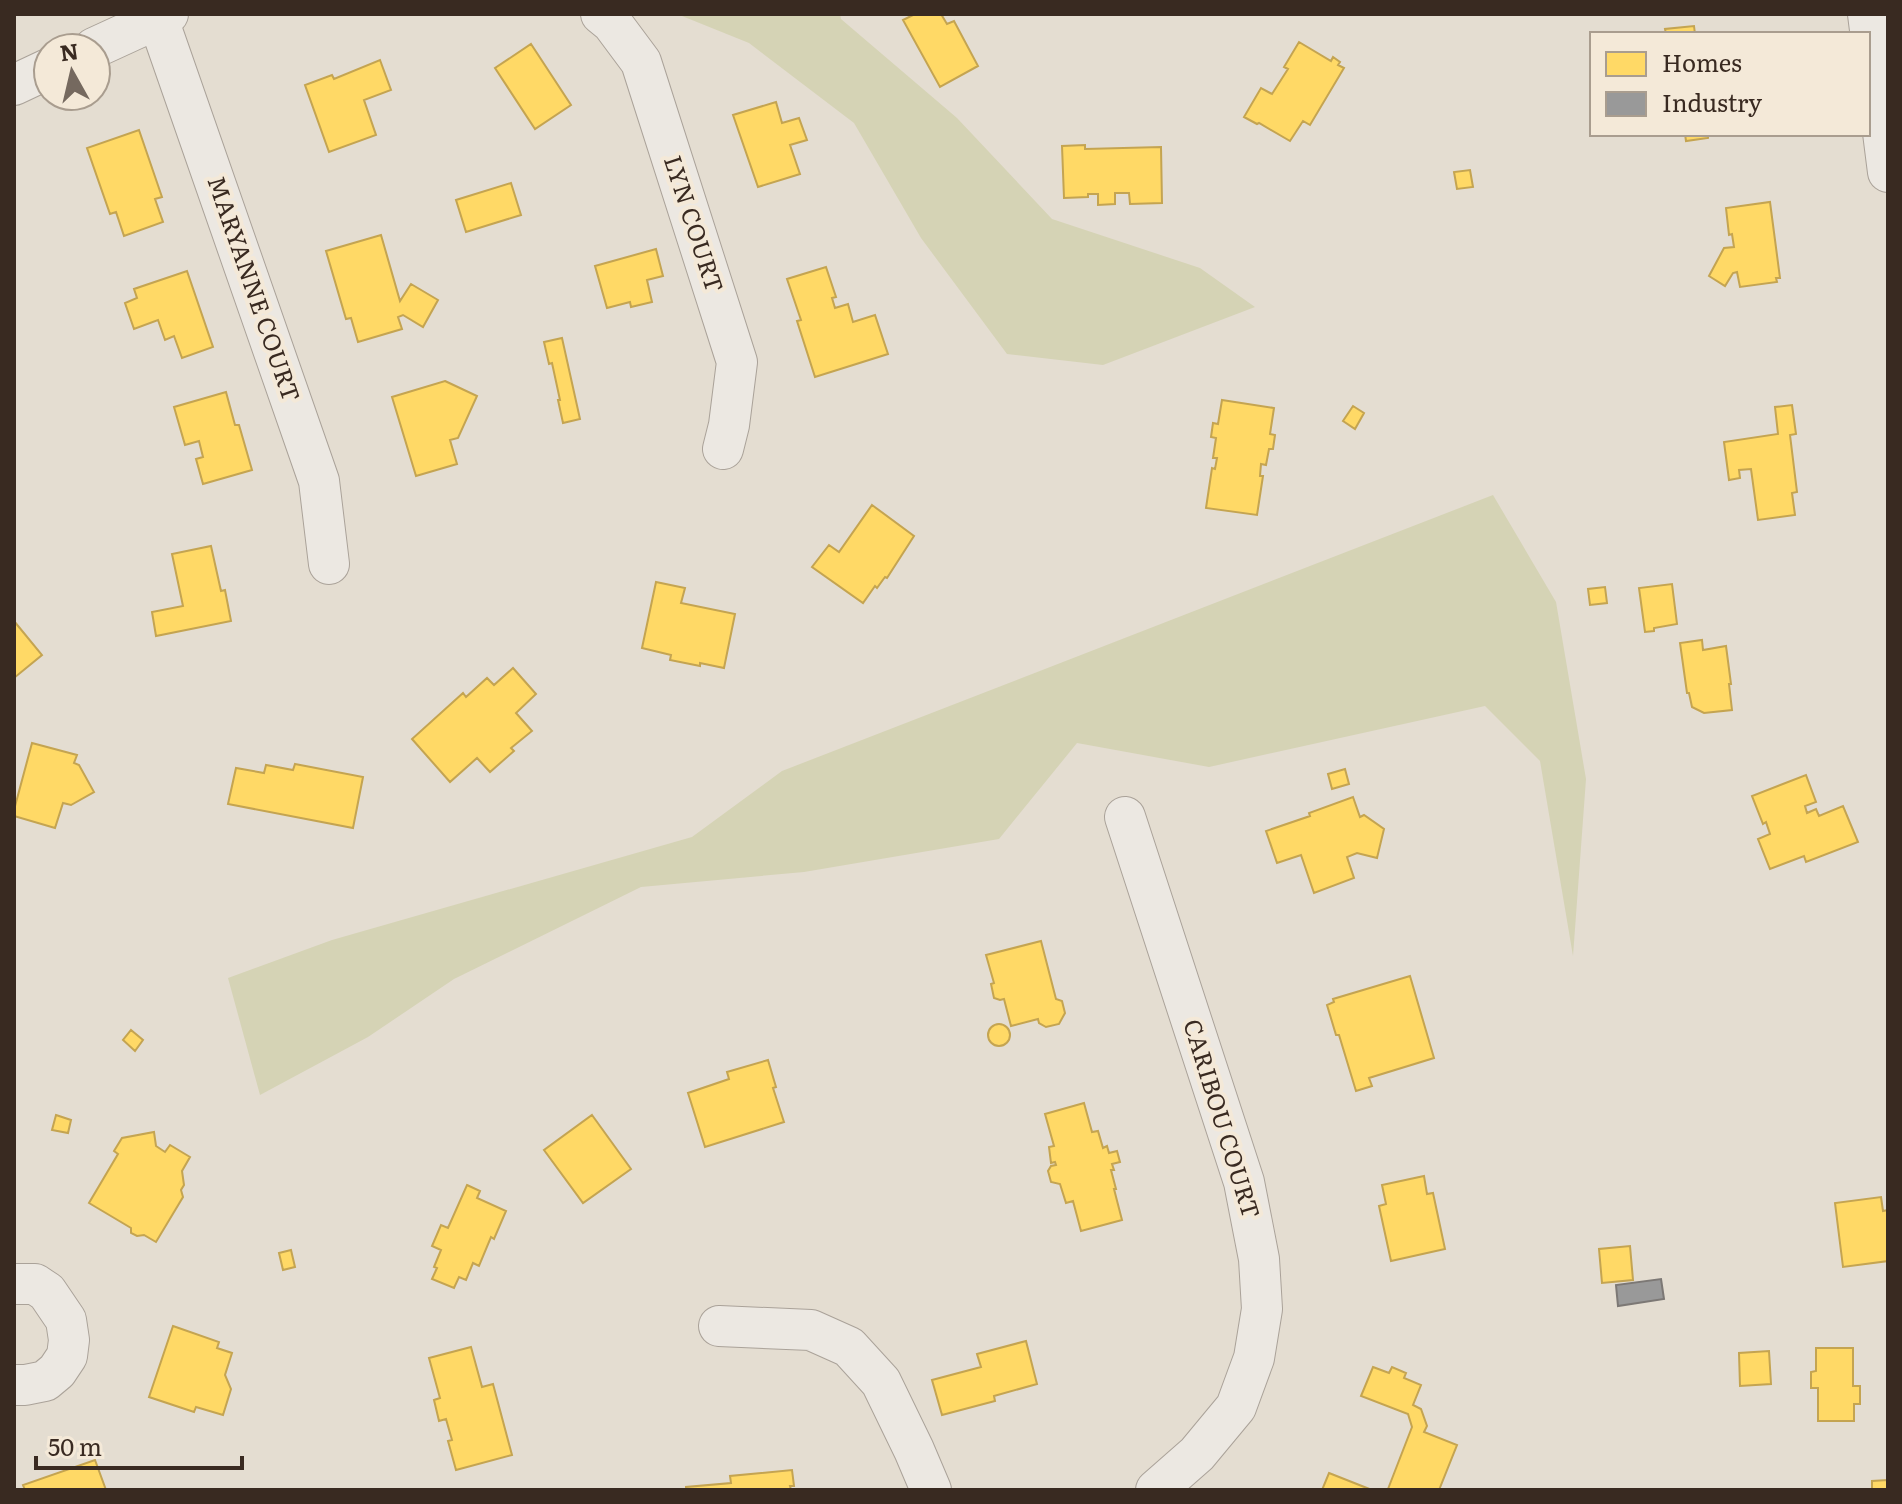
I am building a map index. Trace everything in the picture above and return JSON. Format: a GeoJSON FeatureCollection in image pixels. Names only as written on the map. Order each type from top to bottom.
{"type":"FeatureCollection","features":[{"type":"Feature","properties":{"kind":"street","name":"LYN COURT"},"geometry":{"type":"LineString","coordinates":[[601,14],[612,23],[641,62],[737,362],[723,449]]}},
{"type":"Feature","properties":{"kind":"street"},"geometry":{"type":"LineString","coordinates":[[1868,14],[1888,172]]}},
{"type":"Feature","properties":{"kind":"street"},"geometry":{"type":"LineString","coordinates":[[112,40],[163,16]]}},
{"type":"Feature","properties":{"kind":"street","name":"MARYANNE COURT"},"geometry":{"type":"LineString","coordinates":[[163,16],[319,481],[329,564]]}},
{"type":"Feature","properties":{"kind":"street","name":"CARIBOU COURT"},"geometry":{"type":"LineString","coordinates":[[1125,817],[1244,1182],[1259,1259],[1262,1309],[1254,1358],[1236,1407],[1197,1454],[1156,1490]]}},
{"type":"Feature","properties":{"kind":"street"},"geometry":{"type":"LineString","coordinates":[[14,1284],[35,1284],[47,1292],[66,1320],[69,1340],[67,1356],[57,1371],[45,1381],[14,1385]]}},
{"type":"Feature","properties":{"kind":"street"},"geometry":{"type":"LineString","coordinates":[[719,1326],[811,1330],[849,1347],[881,1382],[931,1490]]}},
{"type":"Feature","properties":{"kind":"shaded area"},"geometry":{"type":"Polygon","coordinates":[[[677,14],[840,14],[841,19],[957,118],[1052,219],[1200,268],[1255,307],[1103,365],[1007,354],[921,238],[854,123],[749,43],[677,14]]]}},
{"type":"Feature","properties":{"kind":"shaded area"},"geometry":{"type":"Polygon","coordinates":[[[1493,495],[1556,602],[1586,779],[1573,956],[1540,761],[1485,706],[1209,767],[1077,743],[999,839],[804,872],[641,887],[454,979],[368,1037],[260,1095],[228,978],[332,940],[692,837],[782,771],[1493,495]]]}},
{"type":"Feature","properties":{"kind":"building: Homes"},"geometry":{"type":"Polygon","coordinates":[[[915,14],[941,14],[947,24],[954,21],[978,66],[940,87],[903,20],[915,14]]]}},
{"type":"Feature","properties":{"kind":"building: Homes"},"geometry":{"type":"Polygon","coordinates":[[[1694,26],[1695,32],[1666,32],[1665,29],[1694,26]]]}},
{"type":"Feature","properties":{"kind":"building: Homes"},"geometry":{"type":"Polygon","coordinates":[[[1299,42],[1331,61],[1333,57],[1344,68],[1310,125],[1303,121],[1290,141],[1244,117],[1261,88],[1272,94],[1288,69],[1284,67],[1299,42]]]}},
{"type":"Feature","properties":{"kind":"building: Homes"},"geometry":{"type":"Polygon","coordinates":[[[531,44],[571,105],[535,129],[495,68],[531,44]]]}},
{"type":"Feature","properties":{"kind":"building: Homes"},"geometry":{"type":"Polygon","coordinates":[[[380,60],[391,90],[364,100],[376,135],[329,152],[305,85],[332,75],[334,79],[380,60]]]}},
{"type":"Feature","properties":{"kind":"building: Homes"},"geometry":{"type":"Polygon","coordinates":[[[776,102],[782,123],[799,118],[807,140],[790,145],[800,174],[758,187],[733,115],[776,102]]]}},
{"type":"Feature","properties":{"kind":"building: Homes"},"geometry":{"type":"Polygon","coordinates":[[[139,130],[162,197],[155,199],[163,222],[124,236],[116,212],[110,214],[87,148],[139,130]]]}},
{"type":"Feature","properties":{"kind":"building: Homes"},"geometry":{"type":"Polygon","coordinates":[[[1685,136],[1708,136],[1708,138],[1686,141],[1685,136]]]}},
{"type":"Feature","properties":{"kind":"building: Homes"},"geometry":{"type":"Polygon","coordinates":[[[1085,145],[1085,149],[1161,147],[1162,203],[1130,204],[1129,193],[1115,193],[1115,204],[1098,205],[1098,194],[1064,198],[1062,146],[1085,145]]]}},
{"type":"Feature","properties":{"kind":"building: Homes"},"geometry":{"type":"Polygon","coordinates":[[[1470,170],[1473,187],[1457,189],[1454,172],[1470,170]]]}},
{"type":"Feature","properties":{"kind":"building: Homes"},"geometry":{"type":"Polygon","coordinates":[[[511,183],[521,215],[466,232],[456,200],[511,183]]]}},
{"type":"Feature","properties":{"kind":"building: Homes"},"geometry":{"type":"Polygon","coordinates":[[[1770,202],[1780,278],[1776,278],[1777,282],[1740,287],[1737,272],[1725,286],[1709,276],[1724,248],[1734,247],[1732,234],[1729,235],[1726,208],[1770,202]]]}},
{"type":"Feature","properties":{"kind":"building: Homes"},"geometry":{"type":"Polygon","coordinates":[[[381,235],[400,301],[411,284],[438,300],[423,327],[403,315],[398,317],[402,329],[358,342],[351,318],[346,319],[326,251],[381,235]]]}},
{"type":"Feature","properties":{"kind":"building: Homes"},"geometry":{"type":"Polygon","coordinates":[[[656,249],[663,276],[647,280],[652,302],[631,307],[630,302],[607,308],[595,266],[656,249]]]}},
{"type":"Feature","properties":{"kind":"building: Homes"},"geometry":{"type":"Polygon","coordinates":[[[826,267],[836,297],[832,298],[835,308],[848,304],[853,322],[875,315],[888,354],[815,377],[787,279],[826,267]]]}},
{"type":"Feature","properties":{"kind":"building: Homes"},"geometry":{"type":"Polygon","coordinates":[[[187,271],[213,347],[182,358],[174,336],[165,340],[158,320],[134,329],[125,303],[137,298],[134,289],[187,271]]]}},
{"type":"Feature","properties":{"kind":"building: Homes"},"geometry":{"type":"Polygon","coordinates":[[[562,338],[580,419],[563,423],[552,363],[549,364],[544,342],[562,338]]]}},
{"type":"Feature","properties":{"kind":"building: Homes"},"geometry":{"type":"Polygon","coordinates":[[[445,381],[477,396],[458,438],[450,440],[457,464],[416,476],[392,397],[445,381]]]}},
{"type":"Feature","properties":{"kind":"building: Homes"},"geometry":{"type":"Polygon","coordinates":[[[226,392],[252,470],[203,484],[196,459],[203,457],[199,441],[185,445],[174,407],[226,392]]]}},
{"type":"Feature","properties":{"kind":"building: Homes"},"geometry":{"type":"Polygon","coordinates":[[[1222,400],[1274,408],[1270,434],[1275,435],[1273,449],[1269,449],[1266,465],[1261,464],[1260,476],[1263,476],[1257,515],[1206,508],[1212,468],[1215,469],[1217,458],[1213,458],[1216,438],[1211,437],[1213,423],[1218,424],[1222,400]]]}},
{"type":"Feature","properties":{"kind":"building: Homes"},"geometry":{"type":"Polygon","coordinates":[[[1792,405],[1796,434],[1790,435],[1797,492],[1792,493],[1795,515],[1758,520],[1751,469],[1739,470],[1740,478],[1729,480],[1724,442],[1778,434],[1775,407],[1792,405]]]}},
{"type":"Feature","properties":{"kind":"building: Homes"},"geometry":{"type":"Polygon","coordinates":[[[1353,406],[1364,413],[1355,429],[1343,421],[1353,406]]]}},
{"type":"Feature","properties":{"kind":"building: Homes"},"geometry":{"type":"Polygon","coordinates":[[[872,505],[914,536],[887,578],[877,588],[875,586],[863,603],[812,567],[829,545],[839,552],[872,505]]]}},
{"type":"Feature","properties":{"kind":"building: Homes"},"geometry":{"type":"Polygon","coordinates":[[[211,546],[231,621],[156,636],[152,612],[183,606],[172,554],[211,546]]]}},
{"type":"Feature","properties":{"kind":"building: Homes"},"geometry":{"type":"Polygon","coordinates":[[[656,582],[685,588],[681,603],[735,614],[724,668],[670,660],[671,655],[642,648],[656,582]]]}},
{"type":"Feature","properties":{"kind":"building: Homes"},"geometry":{"type":"Polygon","coordinates":[[[1672,584],[1677,624],[1645,632],[1639,588],[1672,584]]]}},
{"type":"Feature","properties":{"kind":"building: Homes"},"geometry":{"type":"Polygon","coordinates":[[[1605,587],[1607,603],[1590,605],[1588,589],[1605,587]]]}},
{"type":"Feature","properties":{"kind":"building: Homes"},"geometry":{"type":"Polygon","coordinates":[[[14,621],[42,655],[14,678],[14,621]]]}},
{"type":"Feature","properties":{"kind":"building: Homes"},"geometry":{"type":"Polygon","coordinates":[[[1702,640],[1703,650],[1726,646],[1732,710],[1704,713],[1692,707],[1680,643],[1702,640]]]}},
{"type":"Feature","properties":{"kind":"building: Homes"},"geometry":{"type":"Polygon","coordinates":[[[513,668],[536,694],[516,713],[532,731],[511,748],[514,751],[490,772],[477,758],[450,782],[412,739],[463,693],[466,697],[487,678],[494,685],[513,668]]]}},
{"type":"Feature","properties":{"kind":"building: Homes"},"geometry":{"type":"Polygon","coordinates":[[[32,743],[77,755],[74,763],[79,765],[94,792],[71,805],[63,803],[55,828],[14,816],[32,743]]]}},
{"type":"Feature","properties":{"kind":"building: Homes"},"geometry":{"type":"Polygon","coordinates":[[[295,764],[363,777],[353,828],[228,804],[236,768],[264,773],[266,765],[293,770],[295,764]]]}},
{"type":"Feature","properties":{"kind":"building: Homes"},"geometry":{"type":"Polygon","coordinates":[[[1345,769],[1349,784],[1332,789],[1328,774],[1345,769]]]}},
{"type":"Feature","properties":{"kind":"building: Homes"},"geometry":{"type":"Polygon","coordinates":[[[1806,775],[1816,802],[1805,806],[1807,813],[1816,809],[1819,816],[1843,806],[1858,842],[1806,862],[1804,856],[1770,869],[1758,839],[1770,834],[1752,796],[1806,775]]]}},
{"type":"Feature","properties":{"kind":"building: Homes"},"geometry":{"type":"Polygon","coordinates":[[[1353,797],[1360,817],[1364,815],[1384,829],[1377,858],[1357,853],[1347,857],[1354,878],[1314,893],[1301,855],[1277,863],[1266,831],[1353,797]]]}},
{"type":"Feature","properties":{"kind":"building: Homes"},"geometry":{"type":"Polygon","coordinates":[[[1041,941],[1056,999],[1062,1001],[1065,1013],[1059,1024],[1046,1027],[1038,1019],[1011,1026],[1004,999],[994,998],[991,984],[994,983],[986,955],[1041,941]]]}},
{"type":"Feature","properties":{"kind":"building: Homes"},"geometry":{"type":"Polygon","coordinates":[[[1410,976],[1434,1058],[1369,1078],[1372,1086],[1356,1091],[1327,1005],[1334,1002],[1333,999],[1410,976]]]}},
{"type":"Feature","properties":{"kind":"building: Homes"},"geometry":{"type":"Polygon","coordinates":[[[995,1024],[1003,1024],[1010,1035],[1003,1046],[995,1046],[988,1039],[988,1031],[995,1024]]]}},
{"type":"Feature","properties":{"kind":"building: Homes"},"geometry":{"type":"Polygon","coordinates":[[[131,1030],[143,1040],[135,1051],[123,1040],[131,1030]]]}},
{"type":"Feature","properties":{"kind":"building: Homes"},"geometry":{"type":"Polygon","coordinates":[[[768,1060],[784,1122],[705,1147],[688,1093],[729,1079],[727,1072],[768,1060]]]}},
{"type":"Feature","properties":{"kind":"building: Homes"},"geometry":{"type":"Polygon","coordinates":[[[1084,1103],[1092,1132],[1098,1131],[1103,1148],[1107,1146],[1109,1153],[1117,1151],[1120,1162],[1112,1164],[1114,1170],[1111,1170],[1122,1220],[1081,1231],[1073,1201],[1066,1203],[1060,1184],[1051,1182],[1048,1171],[1056,1165],[1055,1162],[1051,1163],[1049,1147],[1054,1146],[1045,1114],[1084,1103]]]}},
{"type":"Feature","properties":{"kind":"building: Homes"},"geometry":{"type":"Polygon","coordinates":[[[56,1115],[71,1120],[68,1133],[52,1130],[56,1115]]]}},
{"type":"Feature","properties":{"kind":"building: Homes"},"geometry":{"type":"Polygon","coordinates":[[[592,1115],[631,1169],[583,1203],[544,1150],[592,1115]]]}},
{"type":"Feature","properties":{"kind":"building: Homes"},"geometry":{"type":"Polygon","coordinates":[[[154,1132],[156,1146],[165,1152],[170,1145],[190,1157],[182,1171],[183,1197],[156,1242],[144,1235],[131,1233],[131,1228],[89,1203],[118,1154],[114,1151],[122,1138],[154,1132]]]}},
{"type":"Feature","properties":{"kind":"building: Homes"},"geometry":{"type":"Polygon","coordinates":[[[1424,1176],[1427,1194],[1433,1193],[1445,1249],[1391,1261],[1379,1206],[1386,1204],[1382,1185],[1424,1176]]]}},
{"type":"Feature","properties":{"kind":"building: Homes"},"geometry":{"type":"Polygon","coordinates":[[[467,1185],[480,1191],[477,1198],[506,1211],[479,1266],[473,1263],[466,1280],[459,1277],[454,1288],[432,1279],[441,1250],[432,1246],[441,1225],[448,1228],[467,1185]]]}},
{"type":"Feature","properties":{"kind":"building: Homes"},"geometry":{"type":"Polygon","coordinates":[[[1881,1197],[1883,1211],[1888,1210],[1888,1261],[1843,1267],[1835,1203],[1881,1197]]]}},
{"type":"Feature","properties":{"kind":"building: Homes"},"geometry":{"type":"Polygon","coordinates":[[[1630,1246],[1633,1280],[1602,1283],[1599,1249],[1630,1246]]]}},
{"type":"Feature","properties":{"kind":"building: Homes"},"geometry":{"type":"Polygon","coordinates":[[[291,1250],[295,1267],[283,1270],[279,1253],[291,1250]]]}},
{"type":"Feature","properties":{"kind":"building: Homes"},"geometry":{"type":"Polygon","coordinates":[[[173,1326],[219,1342],[217,1348],[232,1353],[225,1375],[231,1389],[223,1415],[196,1407],[194,1412],[149,1397],[173,1326]]]}},
{"type":"Feature","properties":{"kind":"building: Homes"},"geometry":{"type":"Polygon","coordinates":[[[1026,1341],[1037,1384],[994,1396],[995,1401],[942,1415],[932,1380],[981,1367],[977,1354],[1026,1341]]]}},
{"type":"Feature","properties":{"kind":"building: Homes"},"geometry":{"type":"Polygon","coordinates":[[[471,1347],[482,1387],[493,1384],[512,1455],[456,1470],[446,1419],[439,1421],[434,1400],[440,1398],[429,1358],[471,1347]]]}},
{"type":"Feature","properties":{"kind":"building: Homes"},"geometry":{"type":"Polygon","coordinates":[[[1816,1348],[1853,1348],[1853,1386],[1860,1386],[1860,1404],[1854,1404],[1854,1421],[1818,1421],[1818,1388],[1811,1388],[1811,1372],[1816,1371],[1816,1348]]]}},
{"type":"Feature","properties":{"kind":"building: Homes"},"geometry":{"type":"Polygon","coordinates":[[[1769,1351],[1771,1384],[1740,1386],[1739,1353],[1769,1351]]]}},
{"type":"Feature","properties":{"kind":"building: Homes"},"geometry":{"type":"Polygon","coordinates":[[[1373,1367],[1389,1373],[1392,1367],[1406,1373],[1404,1378],[1421,1385],[1413,1405],[1421,1409],[1427,1426],[1424,1432],[1457,1445],[1439,1490],[1383,1490],[1388,1489],[1412,1427],[1408,1414],[1361,1396],[1373,1367]]]}},
{"type":"Feature","properties":{"kind":"building: Homes"},"geometry":{"type":"Polygon","coordinates":[[[95,1460],[106,1490],[25,1490],[23,1485],[95,1460]]]}},
{"type":"Feature","properties":{"kind":"building: Homes"},"geometry":{"type":"Polygon","coordinates":[[[792,1470],[794,1486],[790,1486],[791,1490],[686,1490],[686,1487],[731,1483],[730,1476],[792,1470]]]}},
{"type":"Feature","properties":{"kind":"building: Homes"},"geometry":{"type":"Polygon","coordinates":[[[1329,1473],[1372,1490],[1322,1490],[1329,1473]]]}},
{"type":"Feature","properties":{"kind":"building: Homes"},"geometry":{"type":"Polygon","coordinates":[[[1888,1480],[1888,1490],[1872,1490],[1872,1481],[1888,1480]]]}},
{"type":"Feature","properties":{"kind":"building: Industry"},"geometry":{"type":"Polygon","coordinates":[[[1661,1279],[1664,1299],[1618,1306],[1616,1285],[1661,1279]]]}}]}
